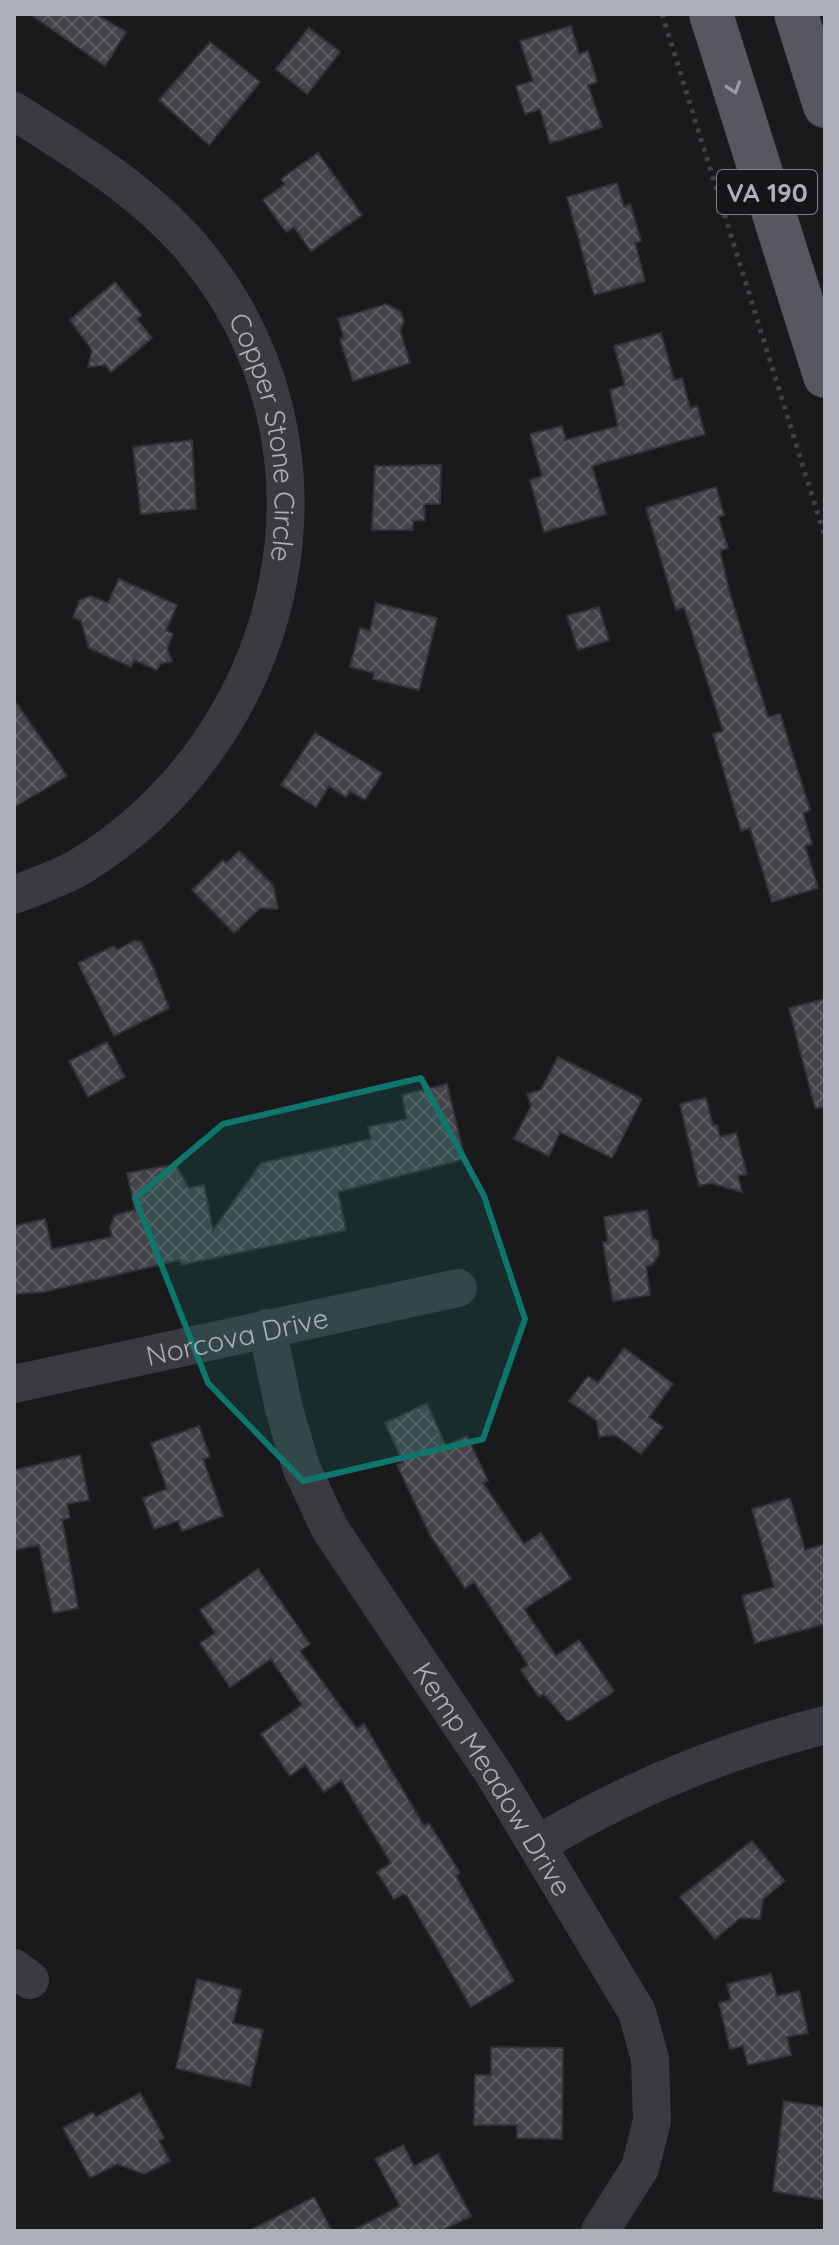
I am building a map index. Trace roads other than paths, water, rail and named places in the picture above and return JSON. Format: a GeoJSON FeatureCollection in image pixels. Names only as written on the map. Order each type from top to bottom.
{"type":"FeatureCollection","features":[{"type":"Feature","properties":{"kind":"main road","name":"VA 190"},"geometry":{"type":"LineString","coordinates":[[711,14],[825,376]]}},
{"type":"Feature","properties":{"kind":"main road"},"geometry":{"type":"LineString","coordinates":[[796,14],[825,106]]}},
{"type":"Feature","properties":{"kind":"street","name":"Copper Stone Circle"},"geometry":{"type":"LineString","coordinates":[[14,111],[152,206],[192,249],[235,311],[267,383],[282,451],[285,510],[282,567],[273,610],[260,652],[222,728],[177,786],[139,824],[79,867],[14,895]]}},
{"type":"Feature","properties":{"kind":"street","name":"Norcova Drive"},"geometry":{"type":"LineString","coordinates":[[14,1384],[458,1288]]}},
{"type":"Feature","properties":{"kind":"street","name":"Kemp Meadow Drive"},"geometry":{"type":"LineString","coordinates":[[267,1328],[284,1409],[301,1467],[330,1529],[494,1774],[637,2012],[650,2059],[652,2121],[640,2168],[600,2231]]}},
{"type":"Feature","properties":{"kind":"street"},"geometry":{"type":"LineString","coordinates":[[537,1845],[577,1821],[666,1777],[750,1745],[825,1725]]}}]}
